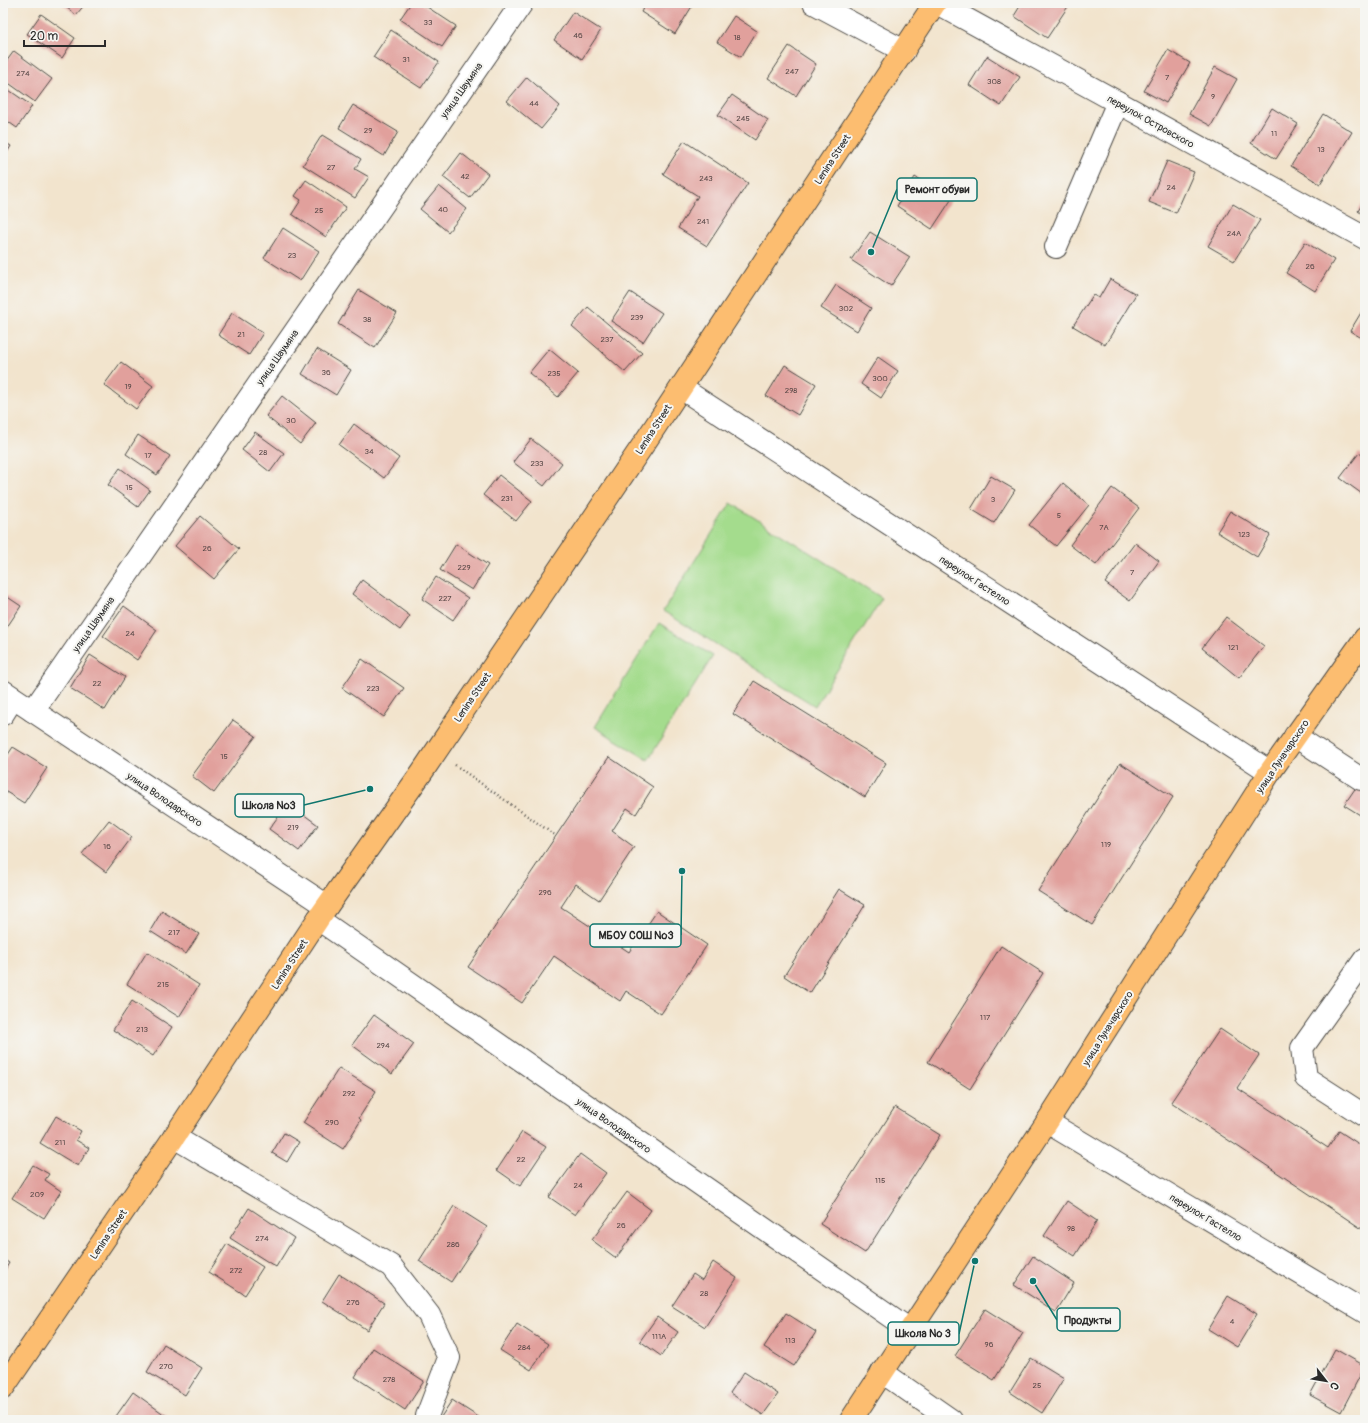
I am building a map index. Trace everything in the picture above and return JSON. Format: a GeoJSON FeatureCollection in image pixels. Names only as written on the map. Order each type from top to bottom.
{"type":"FeatureCollection","features":[{"type":"Feature","properties":{"kind":"main road","name":"Lenina Street"},"geometry":{"type":"LineString","coordinates":[[3,1388],[174,1137],[323,913],[435,751],[681,388],[936,3]]}},
{"type":"Feature","properties":{"kind":"main road","name":"улица Луначарского"},"geometry":{"type":"LineString","coordinates":[[851,1420],[1047,1122],[1270,772],[1365,638]]}},
{"type":"Feature","properties":{"kind":"street","name":"улица Шаумяна"},"geometry":{"type":"LineString","coordinates":[[33,711],[522,3]]}},
{"type":"Feature","properties":{"kind":"street"},"geometry":{"type":"LineString","coordinates":[[814,3],[904,51]]}},
{"type":"Feature","properties":{"kind":"street","name":"переулок Островского"},"geometry":{"type":"LineString","coordinates":[[936,3],[1365,238]]}},
{"type":"Feature","properties":{"kind":"street"},"geometry":{"type":"LineString","coordinates":[[1056,247],[1118,102]]}},
{"type":"Feature","properties":{"kind":"street","name":"переулок Гастелло"},"geometry":{"type":"LineString","coordinates":[[681,388],[1270,772]]}},
{"type":"Feature","properties":{"kind":"street","name":"улица Володарского"},"geometry":{"type":"LineString","coordinates":[[6,701],[33,711],[323,913],[910,1330]]}},
{"type":"Feature","properties":{"kind":"street"},"geometry":{"type":"LineString","coordinates":[[1295,736],[1361,779]]}},
{"type":"Feature","properties":{"kind":"street"},"geometry":{"type":"LineString","coordinates":[[1365,959],[1302,1048],[1306,1078],[1365,1116]]}},
{"type":"Feature","properties":{"kind":"street","name":"переулок Гастелло"},"geometry":{"type":"LineString","coordinates":[[1047,1122],[1365,1312]]}},
{"type":"Feature","properties":{"kind":"street"},"geometry":{"type":"LineString","coordinates":[[174,1137],[391,1266],[429,1315],[449,1358],[427,1416]]}},
{"type":"Feature","properties":{"kind":"street"},"geometry":{"type":"LineString","coordinates":[[882,1372],[951,1420]]}},
{"type":"Feature","properties":{"kind":"path"},"geometry":{"type":"LineString","coordinates":[[435,751],[556,836]]}},
{"type":"Feature","properties":{"kind":"green space"},"geometry":{"type":"Polygon","coordinates":[[[731,503],[882,598],[815,706],[663,611],[731,503]]]}},
{"type":"Feature","properties":{"kind":"green space"},"geometry":{"type":"Polygon","coordinates":[[[659,623],[713,656],[648,760],[595,727],[659,623]]]}},
{"type":"Feature","properties":{"kind":"building"},"geometry":{"type":"Polygon","coordinates":[[[61,3],[86,3],[76,15],[61,3]]]}},
{"type":"Feature","properties":{"kind":"building"},"geometry":{"type":"Polygon","coordinates":[[[411,3],[421,3],[456,26],[442,47],[400,19],[411,3]]]}},
{"type":"Feature","properties":{"kind":"building"},"geometry":{"type":"Polygon","coordinates":[[[646,3],[694,3],[675,34],[641,12],[646,3]]]}},
{"type":"Feature","properties":{"kind":"building"},"geometry":{"type":"Polygon","coordinates":[[[1022,3],[1066,3],[1069,5],[1047,38],[1014,16],[1022,3]]]}},
{"type":"Feature","properties":{"kind":"building"},"geometry":{"type":"Polygon","coordinates":[[[573,12],[601,30],[582,59],[554,40],[573,12]]]}},
{"type":"Feature","properties":{"kind":"building"},"geometry":{"type":"Polygon","coordinates":[[[41,14],[75,38],[62,58],[27,34],[41,14]]]}},
{"type":"Feature","properties":{"kind":"building"},"geometry":{"type":"Polygon","coordinates":[[[734,16],[757,31],[741,57],[717,42],[734,16]]]}},
{"type":"Feature","properties":{"kind":"building"},"geometry":{"type":"Polygon","coordinates":[[[391,30],[439,62],[421,88],[373,57],[391,30]]]}},
{"type":"Feature","properties":{"kind":"building"},"geometry":{"type":"Polygon","coordinates":[[[789,46],[816,64],[796,96],[768,78],[789,46]]]}},
{"type":"Feature","properties":{"kind":"building"},"geometry":{"type":"Polygon","coordinates":[[[1168,50],[1190,63],[1166,103],[1144,91],[1168,50]]]}},
{"type":"Feature","properties":{"kind":"building"},"geometry":{"type":"Polygon","coordinates":[[[14,51],[52,79],[35,102],[3,79],[3,66],[14,51]]]}},
{"type":"Feature","properties":{"kind":"building"},"geometry":{"type":"Polygon","coordinates":[[[987,56],[1020,77],[1001,106],[969,85],[987,56]]]}},
{"type":"Feature","properties":{"kind":"building"},"geometry":{"type":"Polygon","coordinates":[[[1215,67],[1237,79],[1211,126],[1189,114],[1215,67]]]}},
{"type":"Feature","properties":{"kind":"building"},"geometry":{"type":"Polygon","coordinates":[[[527,77],[560,106],[541,129],[507,101],[527,77]]]}},
{"type":"Feature","properties":{"kind":"building"},"geometry":{"type":"Polygon","coordinates":[[[3,86],[32,106],[17,128],[3,118],[3,86]]]}},
{"type":"Feature","properties":{"kind":"building"},"geometry":{"type":"Polygon","coordinates":[[[732,95],[768,120],[755,140],[718,115],[732,95]]]}},
{"type":"Feature","properties":{"kind":"building"},"geometry":{"type":"Polygon","coordinates":[[[353,105],[398,132],[384,156],[339,128],[353,105]]]}},
{"type":"Feature","properties":{"kind":"building"},"geometry":{"type":"Polygon","coordinates":[[[1272,108],[1298,124],[1276,159],[1251,143],[1272,108]]]}},
{"type":"Feature","properties":{"kind":"building"},"geometry":{"type":"Polygon","coordinates":[[[1323,114],[1352,132],[1320,184],[1291,166],[1323,114]]]}},
{"type":"Feature","properties":{"kind":"building"},"geometry":{"type":"Polygon","coordinates":[[[322,135],[361,159],[355,169],[369,177],[355,198],[303,165],[322,135]]]}},
{"type":"Feature","properties":{"kind":"building"},"geometry":{"type":"Polygon","coordinates":[[[3,141],[11,146],[3,159],[3,141]]]}},
{"type":"Feature","properties":{"kind":"building"},"geometry":{"type":"Polygon","coordinates":[[[684,141],[748,183],[707,246],[678,228],[698,196],[663,174],[684,141]]]}},
{"type":"Feature","properties":{"kind":"building"},"geometry":{"type":"Polygon","coordinates":[[[461,153],[488,174],[470,198],[443,177],[461,153]]]}},
{"type":"Feature","properties":{"kind":"building"},"geometry":{"type":"Polygon","coordinates":[[[1167,161],[1194,172],[1176,213],[1149,202],[1167,161]]]}},
{"type":"Feature","properties":{"kind":"building"},"geometry":{"type":"Polygon","coordinates":[[[915,177],[951,200],[932,229],[897,206],[915,177]]]}},
{"type":"Feature","properties":{"kind":"building"},"geometry":{"type":"Polygon","coordinates":[[[306,180],[346,207],[326,237],[292,214],[301,200],[295,196],[306,180]]]}},
{"type":"Feature","properties":{"kind":"building"},"geometry":{"type":"Polygon","coordinates":[[[439,186],[467,209],[448,232],[420,209],[439,186]]]}},
{"type":"Feature","properties":{"kind":"building"},"geometry":{"type":"Polygon","coordinates":[[[1365,200],[1365,216],[1358,211],[1365,200]]]}},
{"type":"Feature","properties":{"kind":"building"},"geometry":{"type":"Polygon","coordinates":[[[1233,204],[1260,220],[1234,261],[1208,246],[1233,204]]]}},
{"type":"Feature","properties":{"kind":"building"},"geometry":{"type":"Polygon","coordinates":[[[283,228],[319,251],[300,281],[264,258],[283,228]]]}},
{"type":"Feature","properties":{"kind":"building"},"geometry":{"type":"Polygon","coordinates":[[[870,232],[910,257],[891,286],[851,260],[870,232]]]}},
{"type":"Feature","properties":{"kind":"building"},"geometry":{"type":"Polygon","coordinates":[[[1305,242],[1334,260],[1315,291],[1286,273],[1305,242]]]}},
{"type":"Feature","properties":{"kind":"building"},"geometry":{"type":"Polygon","coordinates":[[[1110,279],[1136,294],[1105,345],[1073,326],[1093,295],[1099,298],[1110,279]]]}},
{"type":"Feature","properties":{"kind":"building"},"geometry":{"type":"Polygon","coordinates":[[[836,285],[871,308],[857,331],[821,308],[836,285]]]}},
{"type":"Feature","properties":{"kind":"building"},"geometry":{"type":"Polygon","coordinates":[[[359,290],[397,313],[375,348],[338,324],[359,290]]]}},
{"type":"Feature","properties":{"kind":"building"},"geometry":{"type":"Polygon","coordinates":[[[630,292],[662,313],[643,342],[611,321],[630,292]]]}},
{"type":"Feature","properties":{"kind":"building"},"geometry":{"type":"Polygon","coordinates":[[[1365,306],[1365,340],[1350,331],[1365,306]]]}},
{"type":"Feature","properties":{"kind":"building"},"geometry":{"type":"Polygon","coordinates":[[[588,307],[642,353],[625,372],[572,326],[588,307]]]}},
{"type":"Feature","properties":{"kind":"building"},"geometry":{"type":"Polygon","coordinates":[[[232,313],[263,333],[249,355],[218,335],[232,313]]]}},
{"type":"Feature","properties":{"kind":"building"},"geometry":{"type":"Polygon","coordinates":[[[317,349],[351,370],[336,395],[302,374],[317,349]]]}},
{"type":"Feature","properties":{"kind":"building"},"geometry":{"type":"Polygon","coordinates":[[[549,349],[578,373],[558,397],[529,373],[549,349]]]}},
{"type":"Feature","properties":{"kind":"building"},"geometry":{"type":"Polygon","coordinates":[[[878,357],[898,371],[881,398],[861,384],[878,357]]]}},
{"type":"Feature","properties":{"kind":"building"},"geometry":{"type":"Polygon","coordinates":[[[121,362],[153,386],[136,409],[104,385],[121,362]]]}},
{"type":"Feature","properties":{"kind":"building"},"geometry":{"type":"Polygon","coordinates":[[[785,365],[816,384],[798,415],[766,396],[785,365]]]}},
{"type":"Feature","properties":{"kind":"building"},"geometry":{"type":"Polygon","coordinates":[[[282,396],[316,423],[300,444],[266,416],[282,396]]]}},
{"type":"Feature","properties":{"kind":"building"},"geometry":{"type":"Polygon","coordinates":[[[354,424],[399,458],[384,478],[339,445],[354,424]]]}},
{"type":"Feature","properties":{"kind":"building"},"geometry":{"type":"Polygon","coordinates":[[[255,432],[284,453],[270,472],[242,450],[255,432]]]}},
{"type":"Feature","properties":{"kind":"building"},"geometry":{"type":"Polygon","coordinates":[[[138,435],[170,456],[157,475],[126,454],[138,435]]]}},
{"type":"Feature","properties":{"kind":"building"},"geometry":{"type":"Polygon","coordinates":[[[531,439],[562,463],[544,486],[513,462],[531,439]]]}},
{"type":"Feature","properties":{"kind":"building"},"geometry":{"type":"Polygon","coordinates":[[[1359,453],[1365,457],[1365,496],[1340,478],[1359,453]]]}},
{"type":"Feature","properties":{"kind":"building"},"geometry":{"type":"Polygon","coordinates":[[[120,468],[150,490],[138,507],[108,485],[120,468]]]}},
{"type":"Feature","properties":{"kind":"building"},"geometry":{"type":"Polygon","coordinates":[[[499,475],[532,501],[516,521],[483,495],[499,475]]]}},
{"type":"Feature","properties":{"kind":"building"},"geometry":{"type":"Polygon","coordinates":[[[991,476],[1015,490],[994,523],[971,509],[991,476]]]}},
{"type":"Feature","properties":{"kind":"building"},"geometry":{"type":"Polygon","coordinates":[[[1063,483],[1089,505],[1056,546],[1029,525],[1063,483]]]}},
{"type":"Feature","properties":{"kind":"building"},"geometry":{"type":"Polygon","coordinates":[[[1112,488],[1139,508],[1096,565],[1070,545],[1112,488]]]}},
{"type":"Feature","properties":{"kind":"building"},"geometry":{"type":"Polygon","coordinates":[[[1230,511],[1270,535],[1257,557],[1217,532],[1230,511]]]}},
{"type":"Feature","properties":{"kind":"building"},"geometry":{"type":"Polygon","coordinates":[[[200,516],[239,549],[214,579],[175,546],[200,516]]]}},
{"type":"Feature","properties":{"kind":"building"},"geometry":{"type":"Polygon","coordinates":[[[1135,543],[1159,561],[1130,601],[1105,583],[1135,543]]]}},
{"type":"Feature","properties":{"kind":"building"},"geometry":{"type":"Polygon","coordinates":[[[456,544],[488,565],[472,590],[440,570],[456,544]]]}},
{"type":"Feature","properties":{"kind":"building"},"geometry":{"type":"Polygon","coordinates":[[[436,577],[468,598],[453,620],[422,599],[436,577]]]}},
{"type":"Feature","properties":{"kind":"building"},"geometry":{"type":"Polygon","coordinates":[[[362,580],[410,616],[400,630],[352,594],[362,580]]]}},
{"type":"Feature","properties":{"kind":"building"},"geometry":{"type":"Polygon","coordinates":[[[3,594],[21,606],[3,633],[3,594]]]}},
{"type":"Feature","properties":{"kind":"building"},"geometry":{"type":"Polygon","coordinates":[[[124,606],[157,630],[137,660],[103,636],[124,606]]]}},
{"type":"Feature","properties":{"kind":"building"},"geometry":{"type":"Polygon","coordinates":[[[1226,617],[1264,646],[1239,678],[1202,648],[1226,617]]]}},
{"type":"Feature","properties":{"kind":"building"},"geometry":{"type":"Polygon","coordinates":[[[90,655],[125,677],[105,710],[70,688],[90,655]]]}},
{"type":"Feature","properties":{"kind":"building"},"geometry":{"type":"Polygon","coordinates":[[[362,659],[404,688],[384,717],[342,688],[362,659]]]}},
{"type":"Feature","properties":{"kind":"building"},"geometry":{"type":"Polygon","coordinates":[[[754,681],[886,763],[865,797],[733,714],[754,681]]]}},
{"type":"Feature","properties":{"kind":"building"},"geometry":{"type":"Polygon","coordinates":[[[233,720],[256,736],[214,793],[192,776],[233,720]]]}},
{"type":"Feature","properties":{"kind":"building"},"geometry":{"type":"Polygon","coordinates":[[[13,747],[47,768],[24,803],[3,790],[3,762],[13,747]]]}},
{"type":"Feature","properties":{"kind":"building"},"geometry":{"type":"Polygon","coordinates":[[[609,757],[653,787],[636,814],[627,808],[612,831],[634,847],[599,900],[576,884],[561,907],[629,952],[657,911],[707,945],[661,1014],[626,991],[620,1001],[554,956],[522,1003],[468,967],[609,757]]]}},
{"type":"Feature","properties":{"kind":"building"},"geometry":{"type":"Polygon","coordinates":[[[1120,763],[1173,797],[1092,925],[1038,891],[1120,763]]]}},
{"type":"Feature","properties":{"kind":"building"},"geometry":{"type":"Polygon","coordinates":[[[1365,774],[1365,818],[1344,805],[1365,774]]]}},
{"type":"Feature","properties":{"kind":"building"},"geometry":{"type":"Polygon","coordinates":[[[288,803],[318,825],[299,851],[269,829],[288,803]]]}},
{"type":"Feature","properties":{"kind":"building"},"geometry":{"type":"Polygon","coordinates":[[[109,820],[132,837],[106,872],[82,854],[109,820]]]}},
{"type":"Feature","properties":{"kind":"building"},"geometry":{"type":"Polygon","coordinates":[[[839,889],[865,905],[810,993],[784,976],[839,889]]]}},
{"type":"Feature","properties":{"kind":"building"},"geometry":{"type":"Polygon","coordinates":[[[162,911],[199,934],[186,954],[150,931],[162,911]]]}},
{"type":"Feature","properties":{"kind":"building"},"geometry":{"type":"Polygon","coordinates":[[[1001,946],[1043,973],[970,1089],[928,1062],[1001,946]]]}},
{"type":"Feature","properties":{"kind":"building"},"geometry":{"type":"Polygon","coordinates":[[[147,952],[199,985],[179,1017],[127,984],[147,952]]]}},
{"type":"Feature","properties":{"kind":"building"},"geometry":{"type":"Polygon","coordinates":[[[132,1001],[172,1027],[153,1056],[113,1030],[132,1001]]]}},
{"type":"Feature","properties":{"kind":"building"},"geometry":{"type":"Polygon","coordinates":[[[374,1015],[414,1044],[392,1074],[352,1045],[374,1015]]]}},
{"type":"Feature","properties":{"kind":"building"},"geometry":{"type":"Polygon","coordinates":[[[1220,1029],[1259,1055],[1237,1088],[1328,1148],[1339,1131],[1365,1148],[1365,1231],[1171,1102],[1220,1029]]]}},
{"type":"Feature","properties":{"kind":"building"},"geometry":{"type":"Polygon","coordinates":[[[339,1068],[376,1091],[359,1118],[361,1120],[343,1149],[303,1123],[339,1068]]]}},
{"type":"Feature","properties":{"kind":"building"},"geometry":{"type":"Polygon","coordinates":[[[895,1107],[940,1135],[865,1253],[820,1224],[895,1107]]]}},
{"type":"Feature","properties":{"kind":"building"},"geometry":{"type":"Polygon","coordinates":[[[56,1116],[81,1131],[76,1140],[89,1148],[78,1166],[40,1143],[56,1116]]]}},
{"type":"Feature","properties":{"kind":"building"},"geometry":{"type":"Polygon","coordinates":[[[522,1132],[546,1147],[520,1186],[497,1170],[522,1132]]]}},
{"type":"Feature","properties":{"kind":"building"},"geometry":{"type":"Polygon","coordinates":[[[284,1133],[299,1142],[287,1162],[272,1153],[284,1133]]]}},
{"type":"Feature","properties":{"kind":"building"},"geometry":{"type":"Polygon","coordinates":[[[580,1154],[606,1173],[575,1215],[549,1197],[580,1154]]]}},
{"type":"Feature","properties":{"kind":"building"},"geometry":{"type":"Polygon","coordinates":[[[33,1165],[49,1174],[45,1180],[61,1191],[44,1218],[12,1198],[33,1165]]]}},
{"type":"Feature","properties":{"kind":"building"},"geometry":{"type":"Polygon","coordinates":[[[627,1192],[651,1210],[616,1258],[592,1240],[627,1192]]]}},
{"type":"Feature","properties":{"kind":"building"},"geometry":{"type":"Polygon","coordinates":[[[1067,1201],[1097,1221],[1075,1256],[1044,1236],[1067,1201]]]}},
{"type":"Feature","properties":{"kind":"building"},"geometry":{"type":"Polygon","coordinates":[[[454,1206],[487,1227],[451,1282],[419,1261],[454,1206]]]}},
{"type":"Feature","properties":{"kind":"building"},"geometry":{"type":"Polygon","coordinates":[[[249,1208],[294,1238],[276,1267],[230,1238],[249,1208]]]}},
{"type":"Feature","properties":{"kind":"building"},"geometry":{"type":"Polygon","coordinates":[[[227,1244],[263,1267],[245,1295],[209,1272],[227,1244]]]}},
{"type":"Feature","properties":{"kind":"building"},"geometry":{"type":"Polygon","coordinates":[[[1033,1256],[1074,1283],[1056,1312],[1014,1285],[1033,1256]]]}},
{"type":"Feature","properties":{"kind":"building"},"geometry":{"type":"Polygon","coordinates":[[[3,1259],[9,1263],[3,1273],[3,1259]]]}},
{"type":"Feature","properties":{"kind":"building"},"geometry":{"type":"Polygon","coordinates":[[[713,1262],[737,1278],[705,1327],[672,1306],[693,1274],[702,1280],[713,1262]]]}},
{"type":"Feature","properties":{"kind":"building"},"geometry":{"type":"Polygon","coordinates":[[[339,1274],[384,1303],[367,1330],[322,1301],[339,1274]]]}},
{"type":"Feature","properties":{"kind":"building"},"geometry":{"type":"Polygon","coordinates":[[[1228,1296],[1257,1314],[1237,1347],[1208,1329],[1228,1296]]]}},
{"type":"Feature","properties":{"kind":"building"},"geometry":{"type":"Polygon","coordinates":[[[985,1309],[1023,1333],[994,1380],[955,1356],[985,1309]]]}},
{"type":"Feature","properties":{"kind":"building"},"geometry":{"type":"Polygon","coordinates":[[[786,1313],[816,1332],[794,1366],[764,1347],[786,1313]]]}},
{"type":"Feature","properties":{"kind":"building"},"geometry":{"type":"Polygon","coordinates":[[[657,1317],[678,1332],[661,1356],[640,1341],[657,1317]]]}},
{"type":"Feature","properties":{"kind":"building"},"geometry":{"type":"Polygon","coordinates":[[[517,1324],[548,1344],[531,1370],[500,1350],[517,1324]]]}},
{"type":"Feature","properties":{"kind":"building"},"geometry":{"type":"Polygon","coordinates":[[[164,1344],[202,1368],[185,1395],[147,1372],[164,1344]]]}},
{"type":"Feature","properties":{"kind":"building"},"geometry":{"type":"Polygon","coordinates":[[[373,1348],[424,1381],[405,1410],[355,1377],[373,1348]]]}},
{"type":"Feature","properties":{"kind":"building"},"geometry":{"type":"Polygon","coordinates":[[[1335,1349],[1365,1366],[1341,1412],[1310,1395],[1335,1349]]]}},
{"type":"Feature","properties":{"kind":"building"},"geometry":{"type":"Polygon","coordinates":[[[1031,1358],[1064,1378],[1042,1413],[1010,1392],[1031,1358]]]}},
{"type":"Feature","properties":{"kind":"building"},"geometry":{"type":"Polygon","coordinates":[[[744,1372],[778,1394],[763,1415],[730,1393],[744,1372]]]}},
{"type":"Feature","properties":{"kind":"building"},"geometry":{"type":"Polygon","coordinates":[[[133,1392],[172,1420],[114,1419],[133,1392]]]}},
{"type":"Feature","properties":{"kind":"building"},"geometry":{"type":"Polygon","coordinates":[[[452,1400],[483,1420],[439,1420],[452,1400]]]}},
{"type":"Feature","properties":{"kind":"place","name":"Ремонт обуви"},"geometry":{"type":"Point","coordinates":[871,252]}},
{"type":"Feature","properties":{"kind":"place","name":"Школа №3"},"geometry":{"type":"Point","coordinates":[370,789]}},
{"type":"Feature","properties":{"kind":"place","name":"МБОУ СОШ №3"},"geometry":{"type":"Point","coordinates":[682,871]}},
{"type":"Feature","properties":{"kind":"place","name":"Школа № 3"},"geometry":{"type":"Point","coordinates":[975,1261]}},
{"type":"Feature","properties":{"kind":"place","name":"Продукты"},"geometry":{"type":"Point","coordinates":[1033,1281]}}]}
